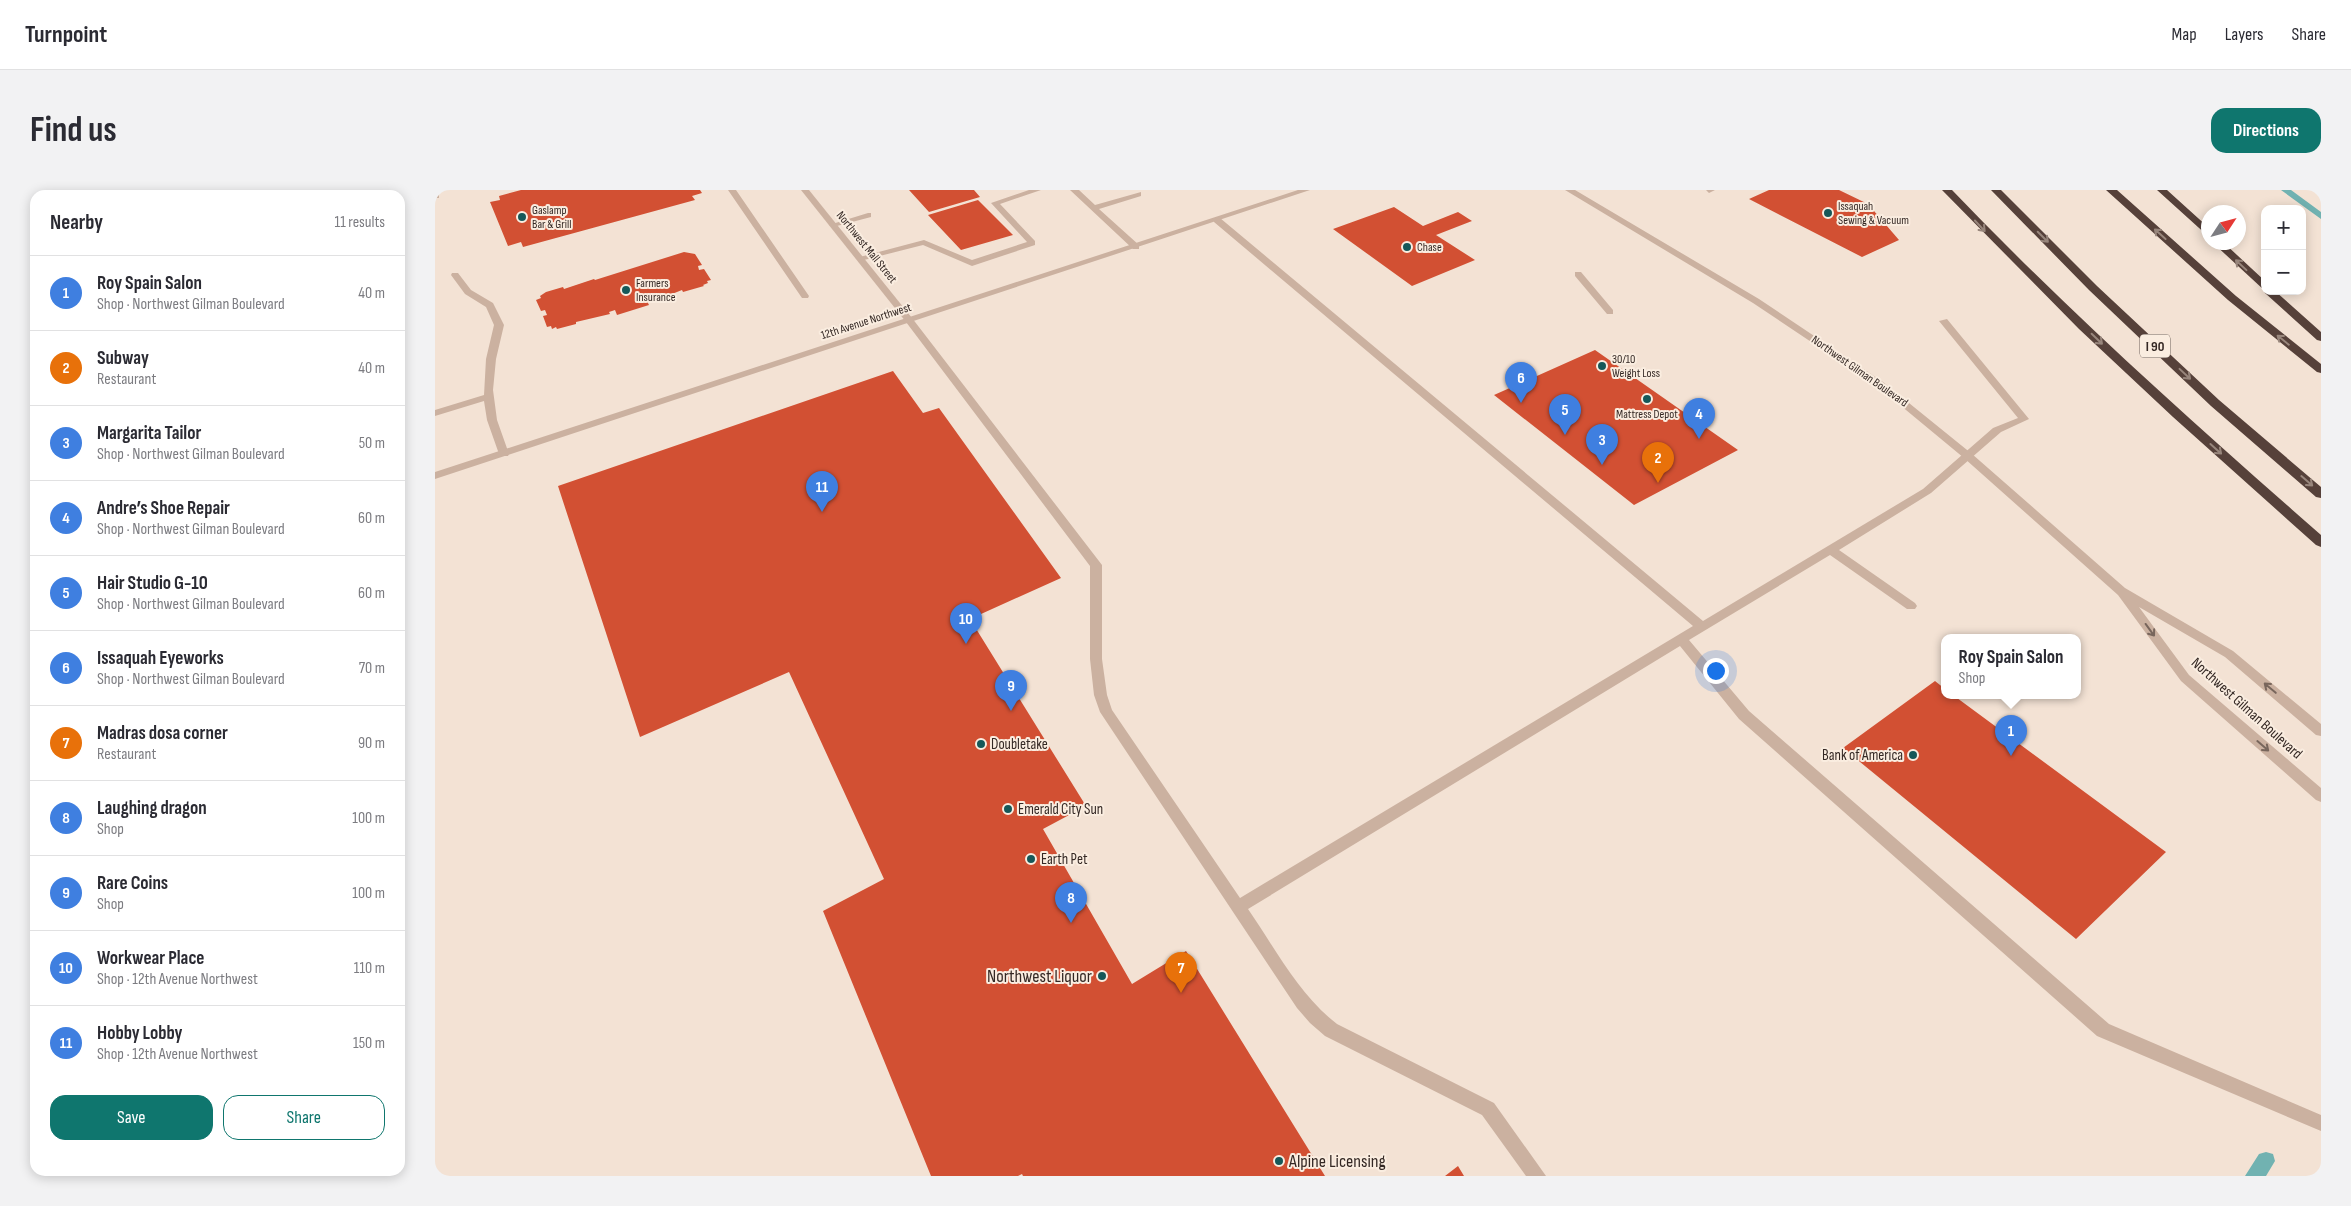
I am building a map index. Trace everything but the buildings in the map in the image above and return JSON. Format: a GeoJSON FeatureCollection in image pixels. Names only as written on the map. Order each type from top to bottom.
{"type":"FeatureCollection","features":[{"type":"Feature","properties":{"kind":"highway"},"geometry":{"type":"LineString","coordinates":[[1947,190],[1995,240],[2159,399],[2321,542]]}},
{"type":"Feature","properties":{"kind":"highway","name":"I 90"},"geometry":{"type":"LineString","coordinates":[[1996,190],[2093,288],[2215,403],[2321,494]]}},
{"type":"Feature","properties":{"kind":"highway"},"geometry":{"type":"LineString","coordinates":[[2111,190],[2232,298],[2321,370]]}},
{"type":"Feature","properties":{"kind":"highway"},"geometry":{"type":"LineString","coordinates":[[2161,190],[2201,227]]}},
{"type":"Feature","properties":{"kind":"highway"},"geometry":{"type":"LineString","coordinates":[[2225,250],[2261,284]]}},
{"type":"Feature","properties":{"kind":"highway"},"geometry":{"type":"LineString","coordinates":[[2273,295],[2321,338]]}},
{"type":"Feature","properties":{"kind":"street"},"geometry":{"type":"LineString","coordinates":[[732,190],[805,296]]}},
{"type":"Feature","properties":{"kind":"street","name":"Northwest Mall Street"},"geometry":{"type":"LineString","coordinates":[[805,190],[909,320],[1096,565],[1098,598],[1097,678],[1099,694],[1105,712],[1303,1002],[1316,1018],[1331,1030],[1488,1109],[1537,1176]]}},
{"type":"Feature","properties":{"kind":"street"},"geometry":{"type":"LineString","coordinates":[[860,258],[924,242],[972,263],[1032,243],[995,203],[1037,190]]}},
{"type":"Feature","properties":{"kind":"street"},"geometry":{"type":"LineString","coordinates":[[1074,190],[1136,247]]}},
{"type":"Feature","properties":{"kind":"street"},"geometry":{"type":"LineString","coordinates":[[1093,208],[1138,194],[1133,190]]}},
{"type":"Feature","properties":{"kind":"street","name":"12th Avenue Northwest"},"geometry":{"type":"LineString","coordinates":[[435,476],[1305,190]]}},
{"type":"Feature","properties":{"kind":"street","name":"Northwest Gilman Boulevard"},"geometry":{"type":"LineString","coordinates":[[1569,190],[1705,268],[1805,333],[1887,390],[1968,456],[2121,591],[2229,654],[2321,731]]}},
{"type":"Feature","properties":{"kind":"street"},"geometry":{"type":"LineString","coordinates":[[833,225],[868,215]]}},
{"type":"Feature","properties":{"kind":"street"},"geometry":{"type":"LineString","coordinates":[[1217,220],[1702,627]]}},
{"type":"Feature","properties":{"kind":"street"},"geometry":{"type":"LineString","coordinates":[[1578,274],[1610,312]]}},
{"type":"Feature","properties":{"kind":"street"},"geometry":{"type":"LineString","coordinates":[[455,275],[468,292],[489,305],[499,325],[491,354],[487,397],[493,430],[504,454]]}},
{"type":"Feature","properties":{"kind":"street"},"geometry":{"type":"LineString","coordinates":[[1238,907],[1930,489],[1997,430],[2024,419],[1944,321]]}},
{"type":"Feature","properties":{"kind":"street"},"geometry":{"type":"LineString","coordinates":[[435,413],[487,397]]}},
{"type":"Feature","properties":{"kind":"street"},"geometry":{"type":"LineString","coordinates":[[1830,549],[1911,606]]}},
{"type":"Feature","properties":{"kind":"street","name":"Northwest Gilman Boulevard"},"geometry":{"type":"LineString","coordinates":[[2121,591],[2185,678],[2321,796]]}},
{"type":"Feature","properties":{"kind":"street"},"geometry":{"type":"LineString","coordinates":[[1681,639],[1744,715],[2103,1030],[2321,1123]]}},
{"type":"Feature","properties":{"kind":"waterway"},"geometry":{"type":"LineString","coordinates":[[2285,190],[2321,216]]}},
{"type":"Feature","properties":{"kind":"waterway"},"geometry":{"type":"LineString","coordinates":[[2254,1176],[2266,1161]]}},
{"type":"Feature","properties":{"kind":"place","name":"Issaquah Sewing & Vacuum"},"geometry":{"type":"Point","coordinates":[1828,213]}},
{"type":"Feature","properties":{"kind":"place","name":"Gaslamp Bar & Grill"},"geometry":{"type":"Point","coordinates":[522,217]}},
{"type":"Feature","properties":{"kind":"place","name":"Chase"},"geometry":{"type":"Point","coordinates":[1407,247]}},
{"type":"Feature","properties":{"kind":"place","name":"Farmers Insurance"},"geometry":{"type":"Point","coordinates":[626,290]}},
{"type":"Feature","properties":{"kind":"place","name":"30/10 Weight Loss"},"geometry":{"type":"Point","coordinates":[1602,366]}},
{"type":"Feature","properties":{"kind":"place","name":"Mattress Depot"},"geometry":{"type":"Point","coordinates":[1647,399]}},
{"type":"Feature","properties":{"kind":"place","name":"Issaquah Eyeworks"},"geometry":{"type":"Point","coordinates":[1521,403]}},
{"type":"Feature","properties":{"kind":"place","name":"Hair Studio G-10"},"geometry":{"type":"Point","coordinates":[1565,435]}},
{"type":"Feature","properties":{"kind":"place","name":"Andre’s Shoe Repair"},"geometry":{"type":"Point","coordinates":[1699,439]}},
{"type":"Feature","properties":{"kind":"place","name":"Margarita Tailor"},"geometry":{"type":"Point","coordinates":[1602,465]}},
{"type":"Feature","properties":{"kind":"place","name":"Subway"},"geometry":{"type":"Point","coordinates":[1658,483]}},
{"type":"Feature","properties":{"kind":"place","name":"Hobby Lobby"},"geometry":{"type":"Point","coordinates":[822,512]}},
{"type":"Feature","properties":{"kind":"place","name":"Workwear Place"},"geometry":{"type":"Point","coordinates":[966,644]}},
{"type":"Feature","properties":{"kind":"place","name":"Rare Coins"},"geometry":{"type":"Point","coordinates":[1011,711]}},
{"type":"Feature","properties":{"kind":"place","name":"Doubletake"},"geometry":{"type":"Point","coordinates":[981,744]}},
{"type":"Feature","properties":{"kind":"place","name":"Bank of America"},"geometry":{"type":"Point","coordinates":[1913,755]}},
{"type":"Feature","properties":{"kind":"place","name":"Roy Spain Salon"},"geometry":{"type":"Point","coordinates":[2011,756]}},
{"type":"Feature","properties":{"kind":"place","name":"Emerald City Sun"},"geometry":{"type":"Point","coordinates":[1008,809]}},
{"type":"Feature","properties":{"kind":"place","name":"Earth Pet"},"geometry":{"type":"Point","coordinates":[1031,859]}},
{"type":"Feature","properties":{"kind":"place","name":"Laughing dragon"},"geometry":{"type":"Point","coordinates":[1071,923]}},
{"type":"Feature","properties":{"kind":"place","name":"Northwest Liquor"},"geometry":{"type":"Point","coordinates":[1102,976]}},
{"type":"Feature","properties":{"kind":"place","name":"Madras dosa corner"},"geometry":{"type":"Point","coordinates":[1181,993]}},
{"type":"Feature","properties":{"kind":"place","name":"Alpine Licensing"},"geometry":{"type":"Point","coordinates":[1279,1161]}}]}
